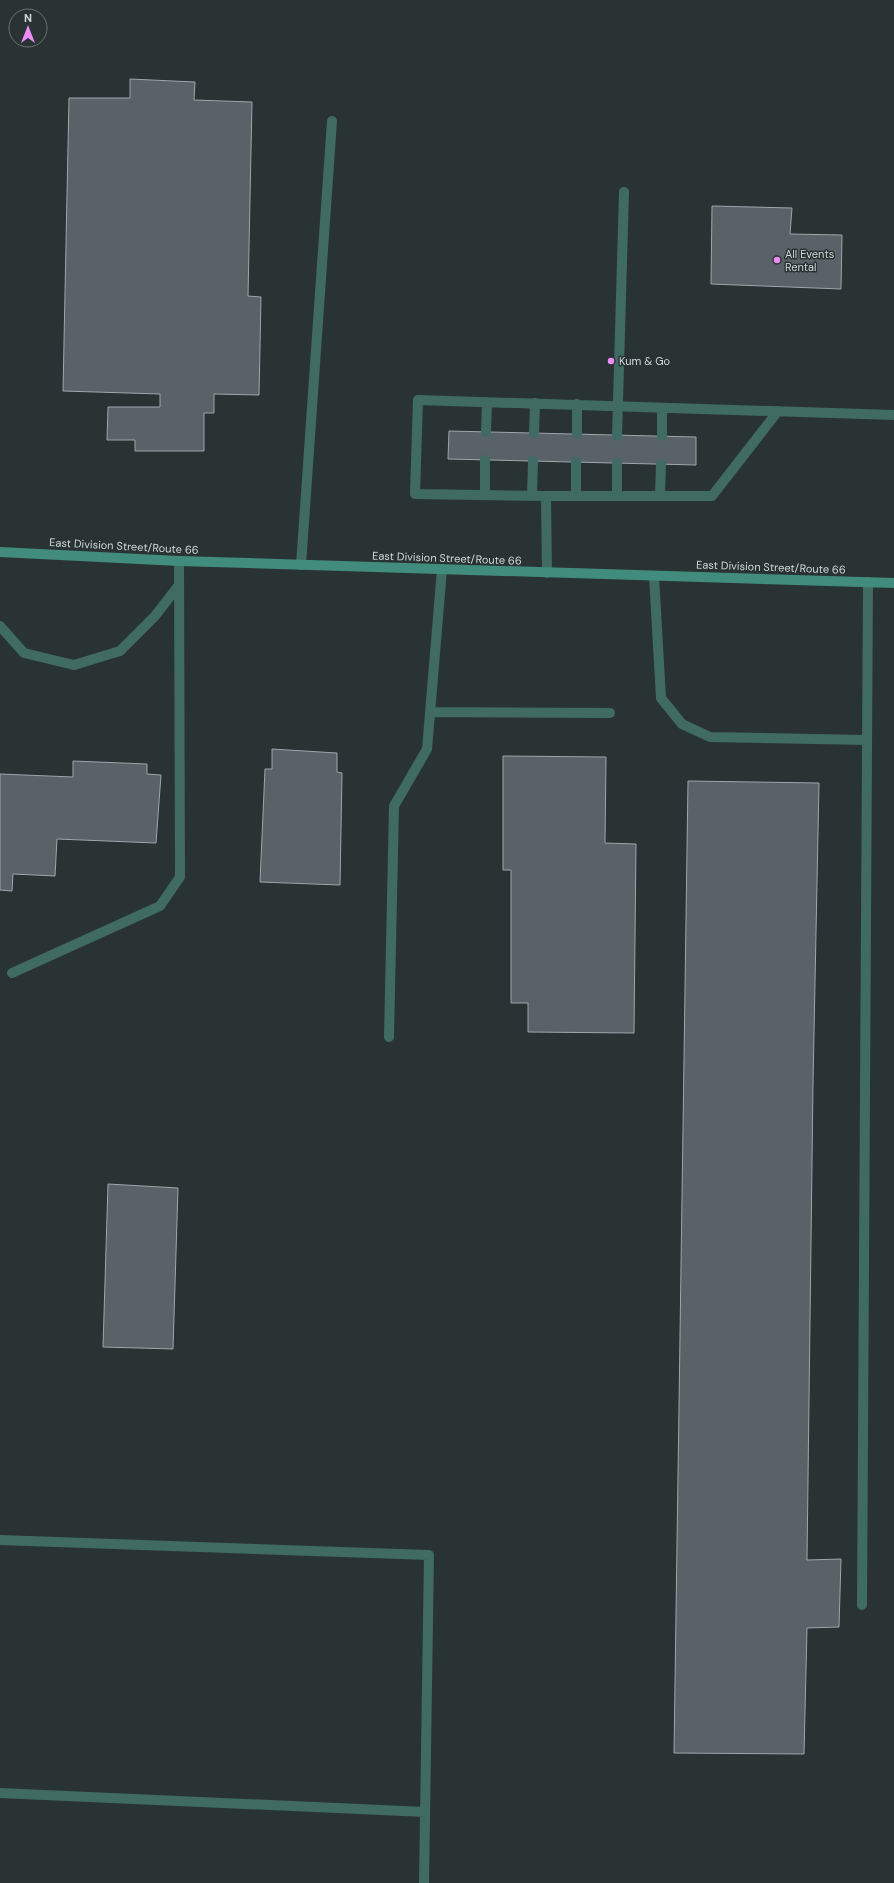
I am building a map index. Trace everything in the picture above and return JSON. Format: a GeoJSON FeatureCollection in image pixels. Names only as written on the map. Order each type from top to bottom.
{"type":"FeatureCollection","features":[{"type":"Feature","properties":{"kind":"main road","name":"East Division Street/Route 66"},"geometry":{"type":"LineString","coordinates":[[0,552],[179,561],[894,583]]}},
{"type":"Feature","properties":{"kind":"street"},"geometry":{"type":"LineString","coordinates":[[301,565],[332,121]]}},
{"type":"Feature","properties":{"kind":"street"},"geometry":{"type":"LineString","coordinates":[[617,436],[624,192]]}},
{"type":"Feature","properties":{"kind":"street"},"geometry":{"type":"LineString","coordinates":[[778,411],[712,496],[532,496],[415,494],[418,400],[578,404],[894,415]]}},
{"type":"Feature","properties":{"kind":"street"},"geometry":{"type":"LineString","coordinates":[[486,432],[487,402]]}},
{"type":"Feature","properties":{"kind":"street"},"geometry":{"type":"LineString","coordinates":[[534,433],[535,403]]}},
{"type":"Feature","properties":{"kind":"street"},"geometry":{"type":"LineString","coordinates":[[577,434],[578,404]]}},
{"type":"Feature","properties":{"kind":"street"},"geometry":{"type":"LineString","coordinates":[[662,408],[662,436]]}},
{"type":"Feature","properties":{"kind":"street"},"geometry":{"type":"LineString","coordinates":[[485,460],[485,495]]}},
{"type":"Feature","properties":{"kind":"street"},"geometry":{"type":"LineString","coordinates":[[532,496],[533,461]]}},
{"type":"Feature","properties":{"kind":"street"},"geometry":{"type":"LineString","coordinates":[[576,462],[576,496]]}},
{"type":"Feature","properties":{"kind":"street"},"geometry":{"type":"LineString","coordinates":[[617,463],[617,496]]}},
{"type":"Feature","properties":{"kind":"street"},"geometry":{"type":"LineString","coordinates":[[660,496],[661,464]]}},
{"type":"Feature","properties":{"kind":"street"},"geometry":{"type":"LineString","coordinates":[[546,496],[547,573]]}},
{"type":"Feature","properties":{"kind":"street"},"geometry":{"type":"LineString","coordinates":[[12,973],[160,906],[180,877],[179,561]]}},
{"type":"Feature","properties":{"kind":"street"},"geometry":{"type":"LineString","coordinates":[[389,1038],[394,806],[427,749],[442,569]]}},
{"type":"Feature","properties":{"kind":"street"},"geometry":{"type":"LineString","coordinates":[[654,576],[661,698],[682,724],[710,737],[867,740]]}},
{"type":"Feature","properties":{"kind":"street"},"geometry":{"type":"LineString","coordinates":[[862,1605],[868,582]]}},
{"type":"Feature","properties":{"kind":"street"},"geometry":{"type":"LineString","coordinates":[[0,626],[24,653],[74,666],[120,651],[155,616],[179,585]]}},
{"type":"Feature","properties":{"kind":"street"},"geometry":{"type":"LineString","coordinates":[[430,712],[610,713]]}},
{"type":"Feature","properties":{"kind":"street"},"geometry":{"type":"LineString","coordinates":[[0,1540],[429,1555],[424,1883]]}},
{"type":"Feature","properties":{"kind":"street"},"geometry":{"type":"LineString","coordinates":[[0,1793],[425,1812]]}},
{"type":"Feature","properties":{"kind":"building"},"geometry":{"type":"Polygon","coordinates":[[[130,79],[195,82],[194,100],[252,102],[248,296],[261,297],[259,395],[214,394],[214,413],[204,413],[204,451],[135,451],[135,440],[107,440],[108,407],[160,407],[160,394],[63,391],[69,98],[130,98],[130,79]]]}},
{"type":"Feature","properties":{"kind":"building","name":"All Events Rental"},"geometry":{"type":"Polygon","coordinates":[[[712,206],[792,208],[790,234],[842,235],[841,289],[711,284],[712,206]]]}},
{"type":"Feature","properties":{"kind":"building"},"geometry":{"type":"Polygon","coordinates":[[[449,431],[696,437],[696,465],[448,459],[449,431]]]}},
{"type":"Feature","properties":{"kind":"building"},"geometry":{"type":"Polygon","coordinates":[[[272,749],[337,753],[337,772],[342,773],[340,885],[260,882],[265,769],[272,769],[272,749]]]}},
{"type":"Feature","properties":{"kind":"building"},"geometry":{"type":"Polygon","coordinates":[[[503,756],[606,757],[605,843],[636,844],[634,1033],[528,1032],[528,1003],[511,1003],[511,870],[503,870],[503,756]]]}},
{"type":"Feature","properties":{"kind":"building"},"geometry":{"type":"Polygon","coordinates":[[[73,761],[147,764],[147,774],[161,775],[156,843],[57,839],[55,876],[13,874],[12,891],[0,890],[0,774],[73,777],[73,761]]]}},
{"type":"Feature","properties":{"kind":"building"},"geometry":{"type":"Polygon","coordinates":[[[688,781],[819,783],[813,1083],[807,1560],[841,1559],[839,1627],[807,1628],[804,1754],[674,1753],[688,781]]]}},
{"type":"Feature","properties":{"kind":"building"},"geometry":{"type":"Polygon","coordinates":[[[108,1184],[178,1188],[173,1349],[103,1347],[108,1184]]]}},
{"type":"Feature","properties":{"kind":"place","name":"All Events Rental"},"geometry":{"type":"Point","coordinates":[777,260]}},
{"type":"Feature","properties":{"kind":"place","name":"Kum & Go"},"geometry":{"type":"Point","coordinates":[611,361]}}]}
